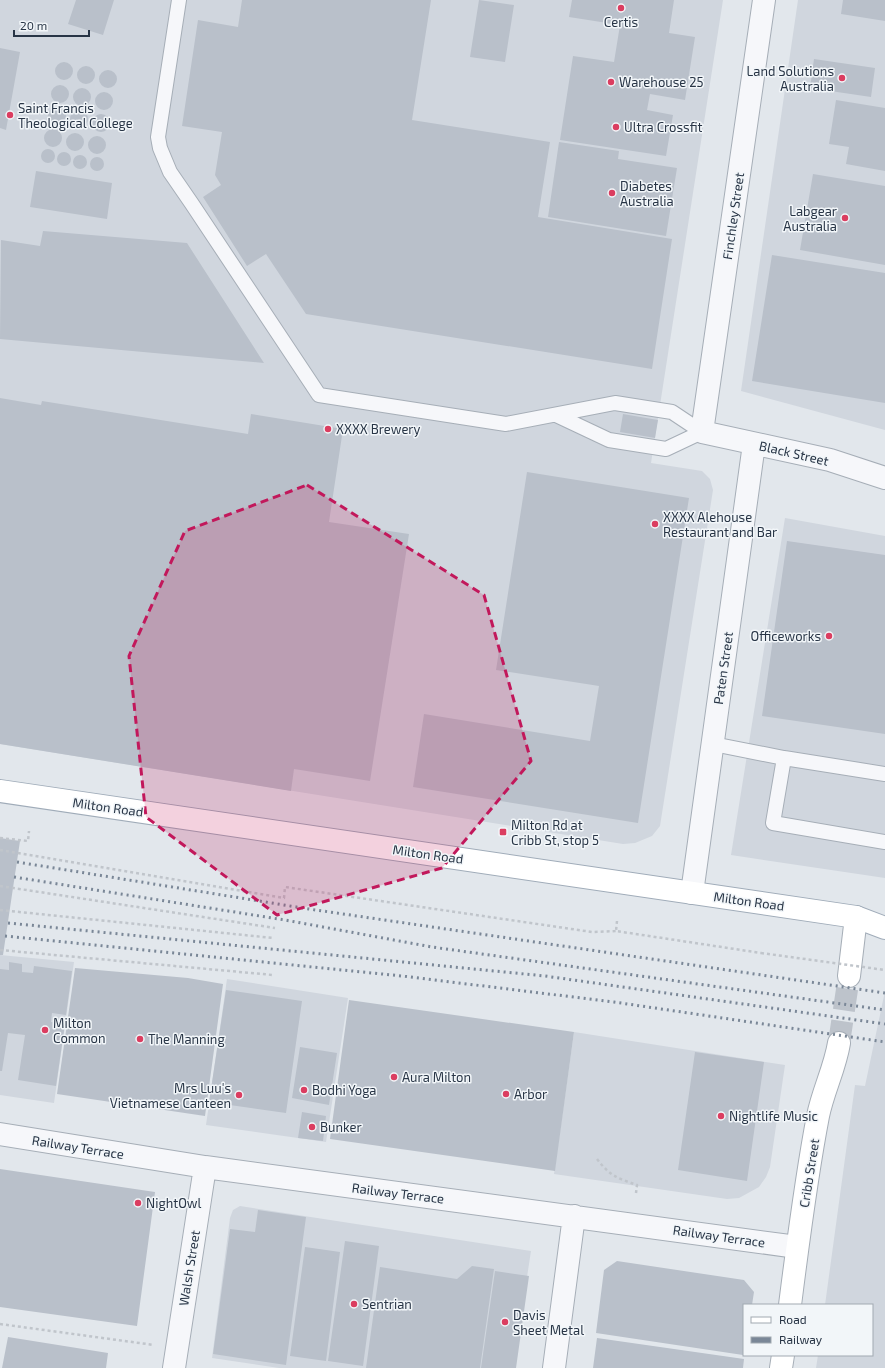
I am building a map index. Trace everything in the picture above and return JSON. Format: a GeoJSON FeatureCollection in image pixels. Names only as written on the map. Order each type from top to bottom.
{"type":"FeatureCollection","features":[{"type":"Feature","properties":{"kind":"main road","name":"Milton Road"},"geometry":{"type":"LineString","coordinates":[[0,791],[856,917],[885,928]]}},
{"type":"Feature","properties":{"kind":"main road","name":"Milton Road"},"geometry":{"type":"LineString","coordinates":[[856,917],[885,913]]}},
{"type":"Feature","properties":{"kind":"main road"},"geometry":{"type":"LineString","coordinates":[[849,976],[856,917]]}},
{"type":"Feature","properties":{"kind":"main road","name":"Cribb Street"},"geometry":{"type":"LineString","coordinates":[[790,1304],[797,1247],[818,1115],[833,1071],[840,1043]]}},
{"type":"Feature","properties":{"kind":"main road"},"geometry":{"type":"LineString","coordinates":[[781,1368],[783,1356]]}},
{"type":"Feature","properties":{"kind":"street","name":"Finchley Street"},"geometry":{"type":"LineString","coordinates":[[702,432],[764,0]]}},
{"type":"Feature","properties":{"kind":"street","name":"Black Street"},"geometry":{"type":"LineString","coordinates":[[702,432],[830,460],[885,478]]}},
{"type":"Feature","properties":{"kind":"street","name":"Paten Street"},"geometry":{"type":"LineString","coordinates":[[692,893],[754,444]]}},
{"type":"Feature","properties":{"kind":"street","name":"Railway Terrace"},"geometry":{"type":"LineString","coordinates":[[0,1134],[205,1167],[797,1247]]}},
{"type":"Feature","properties":{"kind":"street","name":"Walsh Street"},"geometry":{"type":"LineString","coordinates":[[175,1358],[205,1167]]}},
{"type":"Feature","properties":{"kind":"street"},"geometry":{"type":"LineString","coordinates":[[554,1368],[574,1216]]}},
{"type":"Feature","properties":{"kind":"lane"},"geometry":{"type":"LineString","coordinates":[[179,0],[158,137],[165,161],[177,184],[192,204],[319,395],[506,424],[615,403],[672,412],[702,432]]}},
{"type":"Feature","properties":{"kind":"lane"},"geometry":{"type":"LineString","coordinates":[[556,415],[609,440],[666,449],[702,432]]}},
{"type":"Feature","properties":{"kind":"lane"},"geometry":{"type":"LineString","coordinates":[[713,744],[784,758],[885,774]]}},
{"type":"Feature","properties":{"kind":"lane"},"geometry":{"type":"LineString","coordinates":[[784,758],[773,823],[885,842]]}},
{"type":"Feature","properties":{"kind":"path"},"geometry":{"type":"LineString","coordinates":[[0,838],[28,841],[29,831]]}},
{"type":"Feature","properties":{"kind":"path"},"geometry":{"type":"LineString","coordinates":[[0,850],[284,898],[285,887],[592,932],[616,931],[885,970]]}},
{"type":"Feature","properties":{"kind":"path"},"geometry":{"type":"LineString","coordinates":[[0,886],[275,928]]}},
{"type":"Feature","properties":{"kind":"path"},"geometry":{"type":"LineString","coordinates":[[0,910],[273,938]]}},
{"type":"Feature","properties":{"kind":"path"},"geometry":{"type":"LineString","coordinates":[[616,931],[617,921]]}},
{"type":"Feature","properties":{"kind":"path"},"geometry":{"type":"LineString","coordinates":[[0,950],[273,975]]}},
{"type":"Feature","properties":{"kind":"path"},"geometry":{"type":"LineString","coordinates":[[597,1159],[607,1172],[615,1178],[637,1184],[636,1193]]}},
{"type":"Feature","properties":{"kind":"path"},"geometry":{"type":"LineString","coordinates":[[0,1324],[175,1358]]}},
{"type":"Feature","properties":{"kind":"highlighted area"},"geometry":{"type":"Polygon","coordinates":[[[307,485],[484,595],[531,761],[442,868],[277,915],[146,817],[129,656],[185,531],[307,485]]]}},
{"type":"Feature","properties":{"kind":"shaded area","name":"XXXX Brewery"},"geometry":{"type":"Polygon","coordinates":[[[0,0],[723,0],[651,463],[702,471],[710,479],[713,490],[660,826],[652,836],[635,843],[623,844],[0,744],[0,0]]]}},
{"type":"Feature","properties":{"kind":"shaded area"},"geometry":{"type":"Polygon","coordinates":[[[798,0],[885,0],[885,430],[741,391],[798,0]]]}},
{"type":"Feature","properties":{"kind":"shaded area"},"geometry":{"type":"Polygon","coordinates":[[[785,518],[885,536],[885,878],[731,855],[785,518]]]}},
{"type":"Feature","properties":{"kind":"shaded area"},"geometry":{"type":"Polygon","coordinates":[[[0,955],[74,962],[54,1103],[0,1095],[0,955]]]}},
{"type":"Feature","properties":{"kind":"shaded area"},"geometry":{"type":"Polygon","coordinates":[[[227,979],[348,998],[326,1142],[206,1125],[227,979]]]}},
{"type":"Feature","properties":{"kind":"shaded area"},"geometry":{"type":"Polygon","coordinates":[[[885,991],[885,1368],[816,1368],[818,1356],[873,1356],[873,1304],[825,1304],[855,1085],[865,1086],[885,991]]]}},
{"type":"Feature","properties":{"kind":"shaded area"},"geometry":{"type":"Polygon","coordinates":[[[574,1032],[785,1065],[770,1167],[766,1177],[759,1187],[739,1198],[727,1199],[554,1174],[574,1032]]]}},
{"type":"Feature","properties":{"kind":"shaded area"},"geometry":{"type":"Polygon","coordinates":[[[240,1206],[531,1251],[513,1368],[279,1368],[212,1358],[230,1218],[233,1210],[240,1206]]]}},
{"type":"Feature","properties":{"kind":"building"},"geometry":{"type":"Polygon","coordinates":[[[76,0],[114,0],[103,35],[68,24],[76,0]]]}},
{"type":"Feature","properties":{"kind":"building"},"geometry":{"type":"Polygon","coordinates":[[[242,0],[431,0],[412,120],[550,142],[538,217],[672,239],[652,369],[306,314],[266,254],[247,266],[203,197],[221,185],[215,175],[222,132],[182,126],[198,20],[238,27],[242,0]]]}},
{"type":"Feature","properties":{"kind":"building"},"geometry":{"type":"Polygon","coordinates":[[[479,0],[514,5],[505,62],[470,57],[479,0]]]}},
{"type":"Feature","properties":{"kind":"building"},"geometry":{"type":"Polygon","coordinates":[[[572,0],[674,0],[669,33],[695,37],[685,100],[650,94],[647,110],[673,115],[666,156],[560,140],[573,56],[614,62],[620,25],[569,17],[572,0]]]}},
{"type":"Feature","properties":{"kind":"building"},"geometry":{"type":"Polygon","coordinates":[[[843,0],[885,0],[885,21],[841,14],[843,0]]]}},
{"type":"Feature","properties":{"kind":"building"},"geometry":{"type":"Polygon","coordinates":[[[0,48],[20,52],[6,130],[0,128],[0,48]]]}},
{"type":"Feature","properties":{"kind":"building","name":"Land Solutions Australia"},"geometry":{"type":"Polygon","coordinates":[[[814,59],[875,68],[871,97],[810,88],[814,59]]]}},
{"type":"Feature","properties":{"kind":"building"},"geometry":{"type":"Polygon","coordinates":[[[64,62],[70,65],[73,71],[70,77],[64,80],[58,77],[55,71],[58,65],[64,62]]]}},
{"type":"Feature","properties":{"kind":"building"},"geometry":{"type":"Polygon","coordinates":[[[86,66],[92,69],[95,75],[92,81],[86,84],[80,81],[77,75],[80,69],[86,66]]]}},
{"type":"Feature","properties":{"kind":"building"},"geometry":{"type":"Polygon","coordinates":[[[108,70],[114,73],[117,79],[114,85],[108,88],[102,85],[99,79],[102,73],[108,70]]]}},
{"type":"Feature","properties":{"kind":"building"},"geometry":{"type":"Polygon","coordinates":[[[60,85],[66,88],[69,94],[66,100],[60,103],[54,100],[51,94],[54,88],[60,85]]]}},
{"type":"Feature","properties":{"kind":"building"},"geometry":{"type":"Polygon","coordinates":[[[82,88],[88,91],[91,97],[88,103],[82,106],[76,103],[73,97],[76,91],[82,88]]]}},
{"type":"Feature","properties":{"kind":"building"},"geometry":{"type":"Polygon","coordinates":[[[104,92],[110,95],[113,101],[110,107],[104,110],[98,107],[95,101],[98,95],[104,92]]]}},
{"type":"Feature","properties":{"kind":"building"},"geometry":{"type":"Polygon","coordinates":[[[836,100],[885,108],[885,171],[846,164],[849,147],[829,144],[836,100]]]}},
{"type":"Feature","properties":{"kind":"building"},"geometry":{"type":"Polygon","coordinates":[[[57,107],[63,110],[66,116],[63,122],[57,125],[51,122],[48,116],[51,110],[57,107]]]}},
{"type":"Feature","properties":{"kind":"building"},"geometry":{"type":"Polygon","coordinates":[[[79,110],[85,113],[88,119],[85,125],[79,128],[73,125],[70,119],[73,113],[79,110]]]}},
{"type":"Feature","properties":{"kind":"building"},"geometry":{"type":"Polygon","coordinates":[[[101,114],[107,117],[110,123],[107,129],[101,132],[95,129],[92,123],[95,117],[101,114]]]}},
{"type":"Feature","properties":{"kind":"building"},"geometry":{"type":"Polygon","coordinates":[[[53,129],[59,132],[62,138],[59,144],[53,147],[47,144],[44,138],[47,132],[53,129]]]}},
{"type":"Feature","properties":{"kind":"building"},"geometry":{"type":"Polygon","coordinates":[[[75,133],[81,136],[84,142],[81,148],[75,151],[69,148],[66,142],[69,136],[75,133]]]}},
{"type":"Feature","properties":{"kind":"building"},"geometry":{"type":"Polygon","coordinates":[[[97,136],[103,139],[106,145],[103,151],[97,154],[91,151],[88,145],[91,139],[97,136]]]}},
{"type":"Feature","properties":{"kind":"building","name":"Diabetes Australia"},"geometry":{"type":"Polygon","coordinates":[[[559,142],[619,151],[618,159],[677,168],[666,236],[548,217],[559,142]]]}},
{"type":"Feature","properties":{"kind":"building"},"geometry":{"type":"Polygon","coordinates":[[[45,149],[51,149],[55,153],[55,159],[51,163],[45,163],[41,159],[41,153],[45,149]]]}},
{"type":"Feature","properties":{"kind":"building"},"geometry":{"type":"Polygon","coordinates":[[[61,152],[67,152],[71,156],[71,162],[67,166],[61,166],[57,162],[57,156],[61,152]]]}},
{"type":"Feature","properties":{"kind":"building"},"geometry":{"type":"Polygon","coordinates":[[[77,155],[83,155],[87,159],[87,165],[83,169],[77,169],[73,165],[73,159],[77,155]]]}},
{"type":"Feature","properties":{"kind":"building"},"geometry":{"type":"Polygon","coordinates":[[[94,157],[100,157],[104,161],[104,167],[100,171],[94,171],[90,167],[90,161],[94,157]]]}},
{"type":"Feature","properties":{"kind":"building"},"geometry":{"type":"Polygon","coordinates":[[[36,171],[112,183],[107,219],[30,207],[36,171]]]}},
{"type":"Feature","properties":{"kind":"building","name":"Labgear Australia"},"geometry":{"type":"Polygon","coordinates":[[[813,174],[885,186],[885,265],[800,250],[813,174]]]}},
{"type":"Feature","properties":{"kind":"building"},"geometry":{"type":"Polygon","coordinates":[[[43,231],[187,243],[264,363],[0,339],[1,240],[40,246],[43,231]]]}},
{"type":"Feature","properties":{"kind":"building"},"geometry":{"type":"Polygon","coordinates":[[[772,255],[885,273],[885,403],[752,381],[772,255]]]}},
{"type":"Feature","properties":{"kind":"building"},"geometry":{"type":"Polygon","coordinates":[[[0,398],[41,405],[42,401],[248,434],[251,414],[343,429],[329,522],[409,534],[370,781],[294,769],[291,791],[0,744],[0,398]]]}},
{"type":"Feature","properties":{"kind":"building"},"geometry":{"type":"Polygon","coordinates":[[[623,414],[658,420],[655,438],[620,432],[623,414]]]}},
{"type":"Feature","properties":{"kind":"building"},"geometry":{"type":"Polygon","coordinates":[[[527,472],[689,498],[638,823],[413,787],[424,714],[590,741],[599,686],[496,670],[527,472]]]}},
{"type":"Feature","properties":{"kind":"building","name":"Officeworks"},"geometry":{"type":"Polygon","coordinates":[[[787,541],[885,555],[885,734],[762,716],[787,541]]]}},
{"type":"Feature","properties":{"kind":"building"},"geometry":{"type":"Polygon","coordinates":[[[0,838],[20,841],[3,955],[0,955],[0,838]]]}},
{"type":"Feature","properties":{"kind":"building","name":"Milton Common"},"geometry":{"type":"Polygon","coordinates":[[[9,962],[22,964],[22,972],[33,973],[34,966],[72,971],[66,1015],[52,1013],[51,1022],[65,1024],[56,1086],[18,1080],[25,1035],[8,1033],[2,1071],[0,1071],[0,969],[9,970],[9,962]]]}},
{"type":"Feature","properties":{"kind":"building","name":"The Manning"},"geometry":{"type":"Polygon","coordinates":[[[75,968],[188,978],[223,984],[205,1116],[57,1094],[75,968]]]}},
{"type":"Feature","properties":{"kind":"building"},"geometry":{"type":"Polygon","coordinates":[[[226,990],[302,1001],[286,1113],[209,1102],[226,990]]]}},
{"type":"Feature","properties":{"kind":"building"},"geometry":{"type":"Polygon","coordinates":[[[349,1000],[574,1032],[555,1171],[330,1139],[349,1000]]]}},
{"type":"Feature","properties":{"kind":"building"},"geometry":{"type":"Polygon","coordinates":[[[300,1047],[337,1053],[329,1105],[292,1098],[300,1047]]]}},
{"type":"Feature","properties":{"kind":"building","name":"Nightlife Music"},"geometry":{"type":"Polygon","coordinates":[[[695,1052],[764,1062],[747,1181],[678,1170],[695,1052]]]}},
{"type":"Feature","properties":{"kind":"building","name":"Bunker"},"geometry":{"type":"Polygon","coordinates":[[[302,1112],[326,1116],[323,1141],[298,1138],[302,1112]]]}},
{"type":"Feature","properties":{"kind":"building"},"geometry":{"type":"Polygon","coordinates":[[[0,1169],[155,1192],[137,1326],[0,1307],[0,1169]]]}},
{"type":"Feature","properties":{"kind":"building"},"geometry":{"type":"Polygon","coordinates":[[[258,1210],[306,1217],[286,1365],[213,1354],[230,1229],[255,1232],[258,1210]]]}},
{"type":"Feature","properties":{"kind":"building","name":"Sentrian"},"geometry":{"type":"Polygon","coordinates":[[[345,1241],[379,1246],[363,1366],[328,1361],[345,1241]]]}},
{"type":"Feature","properties":{"kind":"building"},"geometry":{"type":"Polygon","coordinates":[[[305,1247],[340,1252],[326,1361],[290,1356],[305,1247]]]}},
{"type":"Feature","properties":{"kind":"building"},"geometry":{"type":"Polygon","coordinates":[[[617,1261],[744,1280],[754,1292],[752,1304],[743,1304],[743,1355],[596,1333],[604,1270],[617,1261]]]}},
{"type":"Feature","properties":{"kind":"building"},"geometry":{"type":"Polygon","coordinates":[[[472,1266],[494,1269],[480,1368],[366,1368],[380,1267],[457,1279],[472,1266]]]}},
{"type":"Feature","properties":{"kind":"building","name":"Davis Sheet Metal"},"geometry":{"type":"Polygon","coordinates":[[[495,1271],[529,1276],[516,1368],[481,1368],[495,1271]]]}},
{"type":"Feature","properties":{"kind":"building"},"geometry":{"type":"Polygon","coordinates":[[[8,1337],[108,1353],[106,1368],[2,1368],[8,1337]]]}},
{"type":"Feature","properties":{"kind":"building"},"geometry":{"type":"Polygon","coordinates":[[[597,1338],[744,1359],[743,1368],[593,1368],[597,1338]]]}},
{"type":"Feature","properties":{"kind":"tunnel"},"geometry":{"type":"LineString","coordinates":[[839,1043],[849,976]]}},
{"type":"Feature","properties":{"kind":"railway"},"geometry":{"type":"LineString","coordinates":[[17,862],[309,909],[885,993]]}},
{"type":"Feature","properties":{"kind":"railway"},"geometry":{"type":"LineString","coordinates":[[14,877],[285,920],[432,947],[885,1010]]}},
{"type":"Feature","properties":{"kind":"railway"},"geometry":{"type":"LineString","coordinates":[[8,923],[545,976],[885,1024]]}},
{"type":"Feature","properties":{"kind":"railway"},"geometry":{"type":"LineString","coordinates":[[5,936],[402,976],[614,1002],[885,1042]]}},
{"type":"Feature","properties":{"kind":"place","name":"Certis"},"geometry":{"type":"Point","coordinates":[621,8]}},
{"type":"Feature","properties":{"kind":"place","name":"Land Solutions Australia"},"geometry":{"type":"Point","coordinates":[842,78]}},
{"type":"Feature","properties":{"kind":"place","name":"Warehouse 25"},"geometry":{"type":"Point","coordinates":[611,82]}},
{"type":"Feature","properties":{"kind":"place","name":"Saint Francis Theological College"},"geometry":{"type":"Point","coordinates":[10,115]}},
{"type":"Feature","properties":{"kind":"place","name":"Ultra Crossfit"},"geometry":{"type":"Point","coordinates":[616,127]}},
{"type":"Feature","properties":{"kind":"place","name":"Diabetes Australia"},"geometry":{"type":"Point","coordinates":[612,193]}},
{"type":"Feature","properties":{"kind":"place","name":"Labgear Australia"},"geometry":{"type":"Point","coordinates":[845,218]}},
{"type":"Feature","properties":{"kind":"place","name":"XXXX Brewery"},"geometry":{"type":"Point","coordinates":[328,429]}},
{"type":"Feature","properties":{"kind":"place","name":"XXXX Alehouse Restaurant and Bar"},"geometry":{"type":"Point","coordinates":[655,524]}},
{"type":"Feature","properties":{"kind":"place","name":"Officeworks"},"geometry":{"type":"Point","coordinates":[829,636]}},
{"type":"Feature","properties":{"kind":"place","name":"Milton Rd at Cribb St, stop 5"},"geometry":{"type":"Point","coordinates":[503,832]}},
{"type":"Feature","properties":{"kind":"place","name":"Milton Common"},"geometry":{"type":"Point","coordinates":[45,1030]}},
{"type":"Feature","properties":{"kind":"place","name":"The Manning"},"geometry":{"type":"Point","coordinates":[140,1039]}},
{"type":"Feature","properties":{"kind":"place","name":"Aura Milton"},"geometry":{"type":"Point","coordinates":[394,1077]}},
{"type":"Feature","properties":{"kind":"place","name":"Bodhi Yoga"},"geometry":{"type":"Point","coordinates":[304,1090]}},
{"type":"Feature","properties":{"kind":"place","name":"Arbor"},"geometry":{"type":"Point","coordinates":[506,1094]}},
{"type":"Feature","properties":{"kind":"place","name":"Mrs Luu's Vietnamese Canteen"},"geometry":{"type":"Point","coordinates":[239,1095]}},
{"type":"Feature","properties":{"kind":"place","name":"Nightlife Music"},"geometry":{"type":"Point","coordinates":[721,1116]}},
{"type":"Feature","properties":{"kind":"place","name":"Bunker"},"geometry":{"type":"Point","coordinates":[312,1127]}},
{"type":"Feature","properties":{"kind":"place","name":"NightOwl"},"geometry":{"type":"Point","coordinates":[138,1203]}},
{"type":"Feature","properties":{"kind":"place","name":"Sentrian"},"geometry":{"type":"Point","coordinates":[354,1304]}},
{"type":"Feature","properties":{"kind":"place","name":"Davis Sheet Metal"},"geometry":{"type":"Point","coordinates":[505,1322]}}]}
